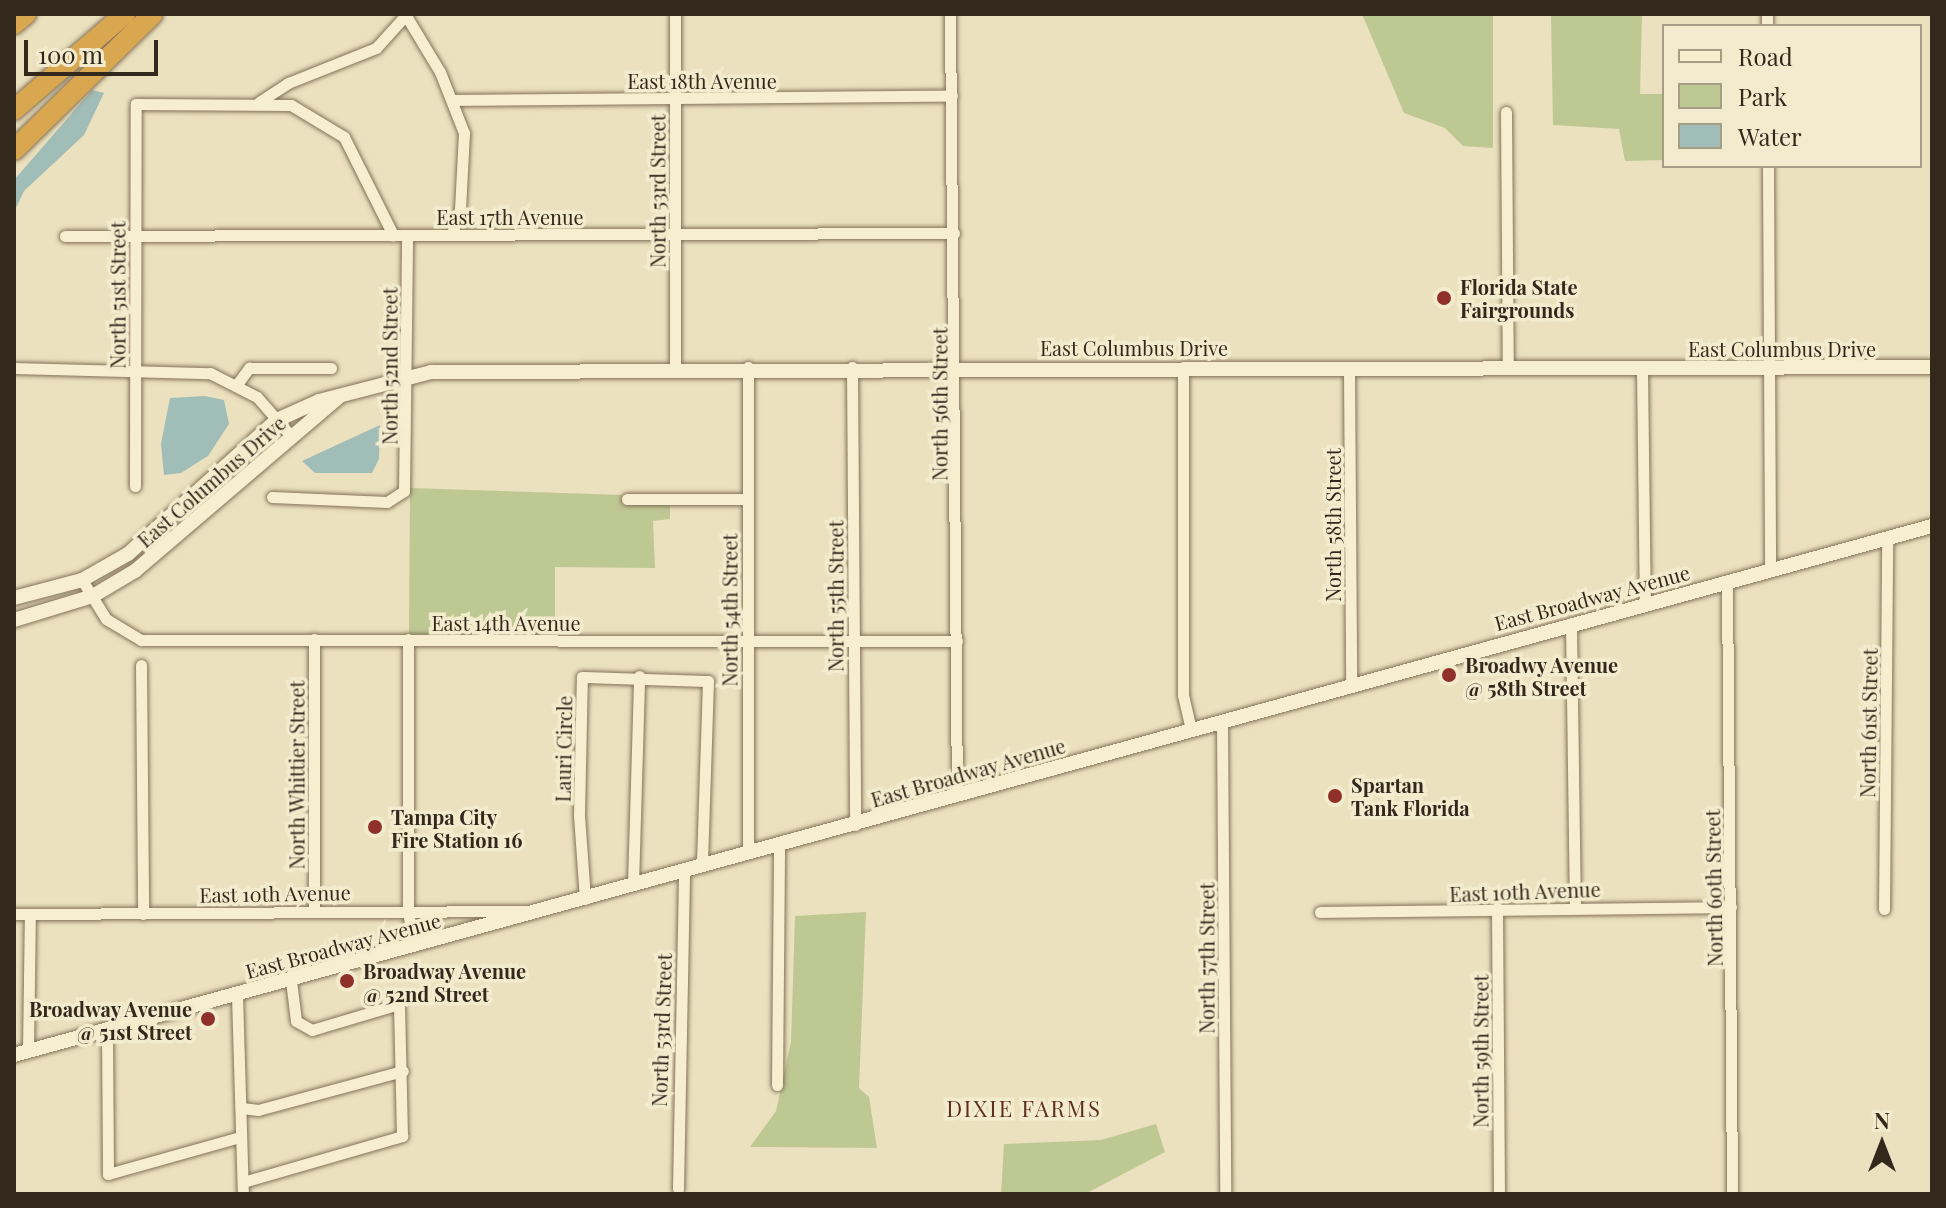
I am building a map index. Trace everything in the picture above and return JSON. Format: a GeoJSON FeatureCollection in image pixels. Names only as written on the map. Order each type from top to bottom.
{"type":"FeatureCollection","features":[{"type":"Feature","properties":{"kind":"highway"},"geometry":{"type":"LineString","coordinates":[[14,24],[26,14]]}},
{"type":"Feature","properties":{"kind":"highway"},"geometry":{"type":"LineString","coordinates":[[14,110],[125,14]]}},
{"type":"Feature","properties":{"kind":"highway"},"geometry":{"type":"LineString","coordinates":[[14,150],[153,14]]}},
{"type":"Feature","properties":{"kind":"main road","name":"East Columbus Drive"},"geometry":{"type":"LineString","coordinates":[[14,598],[82,580],[161,530],[277,420],[408,376],[475,369],[675,367],[1932,367]]}},
{"type":"Feature","properties":{"kind":"main road","name":"East Columbus Drive"},"geometry":{"type":"LineString","coordinates":[[14,620],[93,596],[172,544],[291,436],[339,397]]}},
{"type":"Feature","properties":{"kind":"main road","name":"East Broadway Avenue"},"geometry":{"type":"LineString","coordinates":[[21,1053],[855,825],[1351,682],[1932,526]]}},
{"type":"Feature","properties":{"kind":"street","name":"North 53rd Street"},"geometry":{"type":"LineString","coordinates":[[675,14],[675,367]]}},
{"type":"Feature","properties":{"kind":"street","name":"North 56th Street"},"geometry":{"type":"LineString","coordinates":[[950,14],[956,367],[957,795]]}},
{"type":"Feature","properties":{"kind":"street"},"geometry":{"type":"LineString","coordinates":[[258,102],[288,83],[376,48],[404,16],[453,100],[464,133],[465,171],[452,234]]}},
{"type":"Feature","properties":{"kind":"street"},"geometry":{"type":"LineString","coordinates":[[288,83],[291,105]]}},
{"type":"Feature","properties":{"kind":"street","name":"East 18th Avenue"},"geometry":{"type":"LineString","coordinates":[[453,100],[952,96]]}},
{"type":"Feature","properties":{"kind":"street"},"geometry":{"type":"LineString","coordinates":[[258,102],[291,105],[344,137],[393,235]]}},
{"type":"Feature","properties":{"kind":"street","name":"North 51st Street"},"geometry":{"type":"LineString","coordinates":[[135,486],[136,104],[258,102]]}},
{"type":"Feature","properties":{"kind":"street"},"geometry":{"type":"LineString","coordinates":[[1506,112],[1508,368]]}},
{"type":"Feature","properties":{"kind":"street"},"geometry":{"type":"LineString","coordinates":[[1768,168],[1770,570]]}},
{"type":"Feature","properties":{"kind":"street","name":"East 17th Avenue"},"geometry":{"type":"LineString","coordinates":[[65,236],[954,233]]}},
{"type":"Feature","properties":{"kind":"street","name":"North 52nd Street"},"geometry":{"type":"LineString","coordinates":[[272,497],[387,502],[401,496],[406,482],[407,235]]}},
{"type":"Feature","properties":{"kind":"street","name":"North 54th Street"},"geometry":{"type":"LineString","coordinates":[[748,367],[748,853]]}},
{"type":"Feature","properties":{"kind":"street","name":"North 55th Street"},"geometry":{"type":"LineString","coordinates":[[852,367],[855,825]]}},
{"type":"Feature","properties":{"kind":"street"},"geometry":{"type":"LineString","coordinates":[[1183,367],[1183,695],[1191,729]]}},
{"type":"Feature","properties":{"kind":"street","name":"North 58th Street"},"geometry":{"type":"LineString","coordinates":[[1349,367],[1351,682]]}},
{"type":"Feature","properties":{"kind":"street"},"geometry":{"type":"LineString","coordinates":[[14,368],[192,369],[238,383],[291,436]]}},
{"type":"Feature","properties":{"kind":"street"},"geometry":{"type":"LineString","coordinates":[[238,383],[249,368],[331,368]]}},
{"type":"Feature","properties":{"kind":"street"},"geometry":{"type":"LineString","coordinates":[[1642,369],[1645,603]]}},
{"type":"Feature","properties":{"kind":"street"},"geometry":{"type":"LineString","coordinates":[[627,499],[747,499]]}},
{"type":"Feature","properties":{"kind":"street","name":"North 61st Street"},"geometry":{"type":"LineString","coordinates":[[1884,909],[1887,539]]}},
{"type":"Feature","properties":{"kind":"street","name":"East 14th Avenue"},"geometry":{"type":"LineString","coordinates":[[82,580],[106,619],[132,639],[957,641]]}},
{"type":"Feature","properties":{"kind":"street","name":"North 60th Street"},"geometry":{"type":"LineString","coordinates":[[1727,582],[1732,1194]]}},
{"type":"Feature","properties":{"kind":"street"},"geometry":{"type":"LineString","coordinates":[[1571,625],[1575,906]]}},
{"type":"Feature","properties":{"kind":"street","name":"North Whittier Street"},"geometry":{"type":"LineString","coordinates":[[314,639],[314,911]]}},
{"type":"Feature","properties":{"kind":"street"},"geometry":{"type":"LineString","coordinates":[[408,639],[408,910],[413,945]]}},
{"type":"Feature","properties":{"kind":"street"},"geometry":{"type":"LineString","coordinates":[[141,665],[143,914]]}},
{"type":"Feature","properties":{"kind":"street"},"geometry":{"type":"LineString","coordinates":[[633,884],[639,676]]}},
{"type":"Feature","properties":{"kind":"street","name":"Lauri Circle"},"geometry":{"type":"LineString","coordinates":[[585,899],[579,815],[582,677],[639,676],[708,681],[702,866]]}},
{"type":"Feature","properties":{"kind":"street","name":"North 57th Street"},"geometry":{"type":"LineString","coordinates":[[1222,721],[1225,1194]]}},
{"type":"Feature","properties":{"kind":"street"},"geometry":{"type":"LineString","coordinates":[[777,1085],[779,845]]}},
{"type":"Feature","properties":{"kind":"street","name":"North 53rd Street"},"geometry":{"type":"LineString","coordinates":[[678,1189],[684,871]]}},
{"type":"Feature","properties":{"kind":"street","name":"East 10th Avenue"},"geometry":{"type":"LineString","coordinates":[[1320,912],[1575,906],[1731,907]]}},
{"type":"Feature","properties":{"kind":"street","name":"North 59th Street"},"geometry":{"type":"LineString","coordinates":[[1497,908],[1499,1194]]}},
{"type":"Feature","properties":{"kind":"street","name":"East 10th Avenue"},"geometry":{"type":"LineString","coordinates":[[14,914],[408,910],[536,913]]}},
{"type":"Feature","properties":{"kind":"street"},"geometry":{"type":"LineString","coordinates":[[21,1053],[30,914]]}},
{"type":"Feature","properties":{"kind":"street"},"geometry":{"type":"LineString","coordinates":[[237,995],[243,1188],[402,1136],[403,1071],[399,1004],[312,1030],[303,1028],[293,1013],[291,980]]}},
{"type":"Feature","properties":{"kind":"street"},"geometry":{"type":"LineString","coordinates":[[107,1029],[108,1174],[240,1137]]}},
{"type":"Feature","properties":{"kind":"street"},"geometry":{"type":"LineString","coordinates":[[242,1108],[258,1110],[403,1071]]}},
{"type":"Feature","properties":{"kind":"green space"},"geometry":{"type":"Polygon","coordinates":[[[1362,14],[1493,14],[1493,148],[1463,146],[1445,128],[1404,113],[1362,14]]]}},
{"type":"Feature","properties":{"kind":"green space"},"geometry":{"type":"Polygon","coordinates":[[[1551,14],[1642,14],[1640,94],[1662,94],[1662,160],[1625,161],[1619,129],[1553,125],[1551,14]]]}},
{"type":"Feature","properties":{"kind":"green space"},"geometry":{"type":"Polygon","coordinates":[[[410,488],[622,495],[623,505],[670,504],[670,519],[653,521],[655,568],[555,567],[555,635],[409,634],[410,488]]]}},
{"type":"Feature","properties":{"kind":"green space"},"geometry":{"type":"Polygon","coordinates":[[[866,912],[859,1088],[869,1097],[877,1148],[750,1147],[776,1111],[791,1042],[795,916],[866,912]]]}},
{"type":"Feature","properties":{"kind":"green space"},"geometry":{"type":"Polygon","coordinates":[[[1156,1124],[1165,1152],[1085,1194],[1001,1194],[1004,1144],[1101,1140],[1156,1124]]]}},
{"type":"Feature","properties":{"kind":"water"},"geometry":{"type":"Polygon","coordinates":[[[92,90],[104,93],[84,135],[24,191],[14,212],[14,180],[92,90]]]}},
{"type":"Feature","properties":{"kind":"water"},"geometry":{"type":"Polygon","coordinates":[[[205,396],[224,400],[229,424],[208,456],[181,473],[164,475],[161,444],[170,398],[205,396]]]}},
{"type":"Feature","properties":{"kind":"water"},"geometry":{"type":"Polygon","coordinates":[[[380,425],[379,459],[372,473],[315,473],[302,461],[380,425]]]}},
{"type":"Feature","properties":{"kind":"place","name":"Florida State Fairgrounds"},"geometry":{"type":"Point","coordinates":[1444,298]}},
{"type":"Feature","properties":{"kind":"place","name":"Broadwy Avenue @ 58th Street"},"geometry":{"type":"Point","coordinates":[1449,675]}},
{"type":"Feature","properties":{"kind":"place","name":"Spartan Tank Florida"},"geometry":{"type":"Point","coordinates":[1335,796]}},
{"type":"Feature","properties":{"kind":"place","name":"Tampa City Fire Station 16"},"geometry":{"type":"Point","coordinates":[375,827]}},
{"type":"Feature","properties":{"kind":"place","name":"Broadway Avenue @ 52nd Street"},"geometry":{"type":"Point","coordinates":[347,981]}},
{"type":"Feature","properties":{"kind":"place","name":"Broadway Avenue @ 51st Street"},"geometry":{"type":"Point","coordinates":[208,1019]}},
{"type":"Feature","properties":{"kind":"district","name":"DIXIE FARMS"},"geometry":{"type":"Point","coordinates":[1024,1109]}}]}
